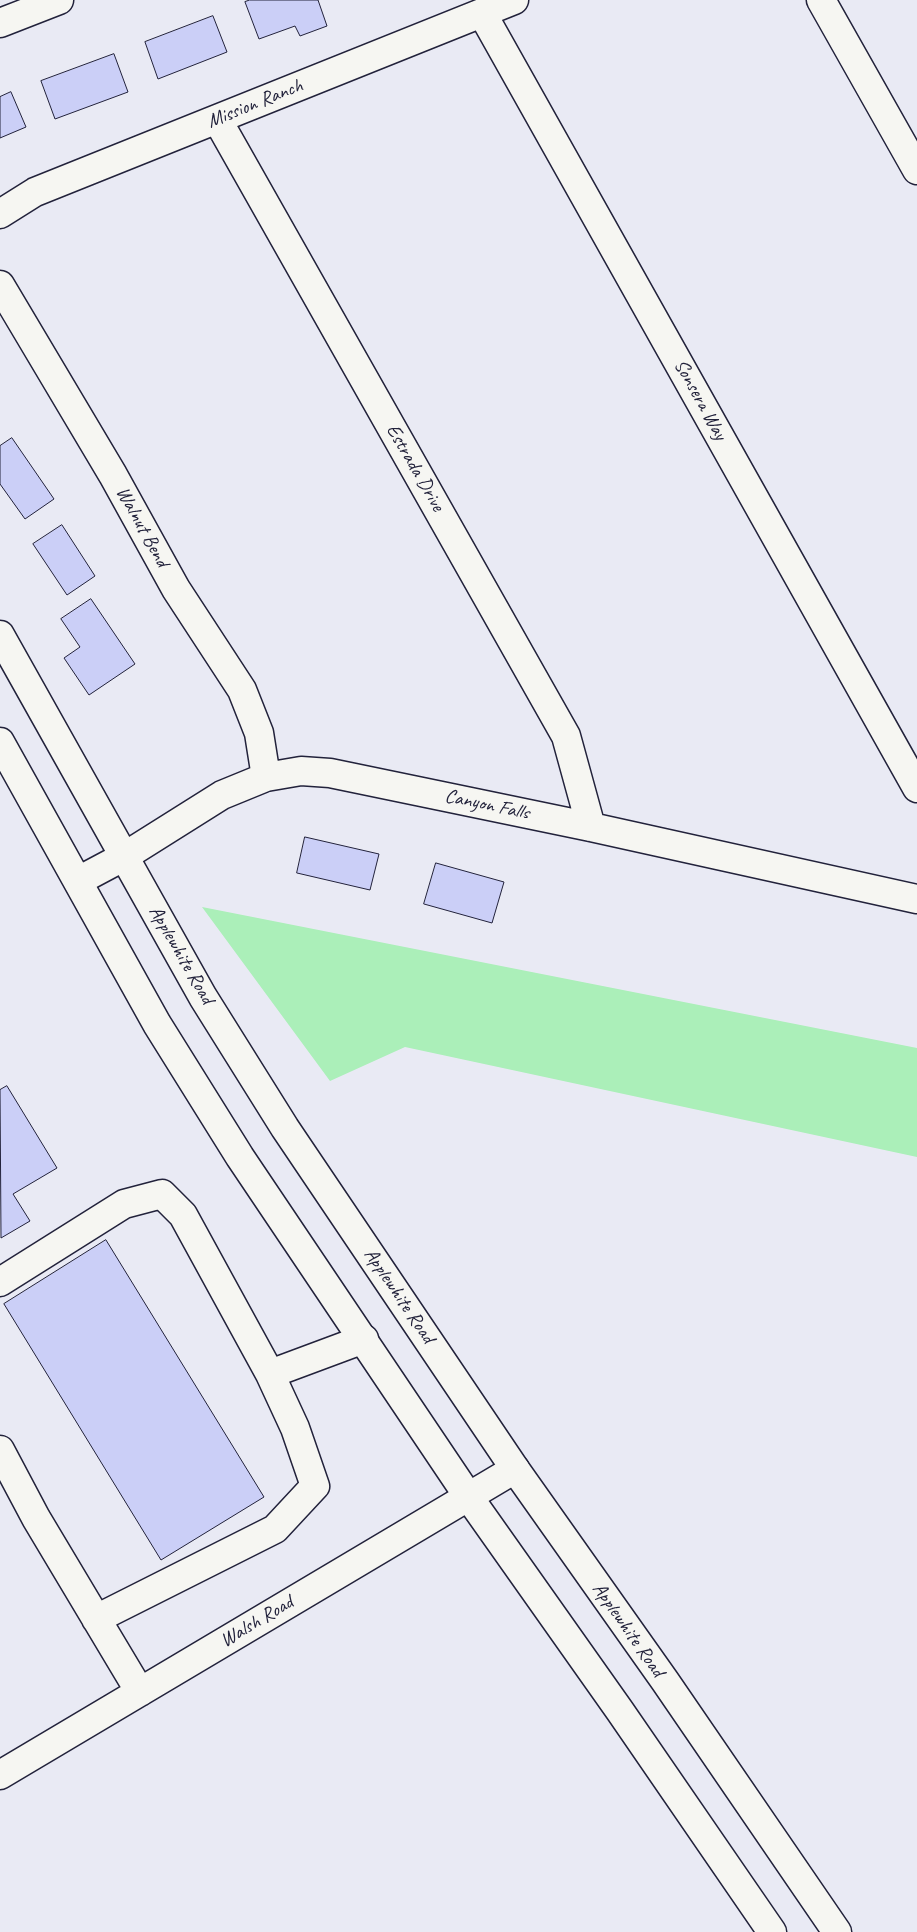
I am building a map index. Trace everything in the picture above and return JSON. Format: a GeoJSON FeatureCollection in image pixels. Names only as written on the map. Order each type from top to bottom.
{"type":"FeatureCollection","features":[{"type":"Feature","properties":{"kind":"street"},"geometry":{"type":"LineString","coordinates":[[0,23],[59,0]]}},
{"type":"Feature","properties":{"kind":"street","name":"Mission Ranch"},"geometry":{"type":"LineString","coordinates":[[0,214],[35,192],[514,0]]}},
{"type":"Feature","properties":{"kind":"street"},"geometry":{"type":"LineString","coordinates":[[821,0],[916,167]]}},
{"type":"Feature","properties":{"kind":"street","name":"Sonsera Way"},"geometry":{"type":"LineString","coordinates":[[482,13],[917,788]]}},
{"type":"Feature","properties":{"kind":"street","name":"Estrada Drive"},"geometry":{"type":"LineString","coordinates":[[217,119],[566,736],[591,827]]}},
{"type":"Feature","properties":{"kind":"street","name":"Walnut Bend"},"geometry":{"type":"LineString","coordinates":[[0,285],[113,475],[176,588],[242,690],[259,733],[266,776]]}},
{"type":"Feature","properties":{"kind":"street","name":"Applewhite Road"},"geometry":{"type":"LineString","coordinates":[[0,635],[203,996],[285,1128],[515,1469],[674,1694],[837,1932]]}},
{"type":"Feature","properties":{"kind":"street"},"geometry":{"type":"LineString","coordinates":[[0,742],[157,1024],[235,1149],[468,1496],[620,1711],[772,1932]]}},
{"type":"Feature","properties":{"kind":"street","name":"Canyon Falls"},"geometry":{"type":"LineString","coordinates":[[78,881],[125,856],[222,795],[266,776],[301,771],[330,773],[591,827],[917,899]]}},
{"type":"Feature","properties":{"kind":"street"},"geometry":{"type":"LineString","coordinates":[[0,1282],[124,1204],[162,1194],[183,1215],[270,1374],[295,1428],[315,1486],[275,1529],[96,1619]]}},
{"type":"Feature","properties":{"kind":"street"},"geometry":{"type":"LineString","coordinates":[[270,1374],[364,1339]]}},
{"type":"Feature","properties":{"kind":"street"},"geometry":{"type":"LineString","coordinates":[[0,1450],[36,1518],[140,1692]]}},
{"type":"Feature","properties":{"kind":"street","name":"Walsh Road"},"geometry":{"type":"LineString","coordinates":[[0,1775],[515,1469]]}},
{"type":"Feature","properties":{"kind":"green space"},"geometry":{"type":"Polygon","coordinates":[[[202,907],[917,1048],[917,1157],[405,1047],[330,1081],[202,907]]]}},
{"type":"Feature","properties":{"kind":"building"},"geometry":{"type":"Polygon","coordinates":[[[250,0],[318,0],[327,26],[300,36],[295,26],[259,39],[245,2],[250,0]]]}},
{"type":"Feature","properties":{"kind":"building"},"geometry":{"type":"Polygon","coordinates":[[[213,16],[227,52],[158,79],[145,42],[213,16]]]}},
{"type":"Feature","properties":{"kind":"building"},"geometry":{"type":"Polygon","coordinates":[[[114,54],[128,92],[55,119],[41,81],[114,54]]]}},
{"type":"Feature","properties":{"kind":"building"},"geometry":{"type":"Polygon","coordinates":[[[11,92],[26,127],[0,138],[0,97],[11,92]]]}},
{"type":"Feature","properties":{"kind":"building"},"geometry":{"type":"Polygon","coordinates":[[[12,438],[54,499],[25,519],[0,484],[0,446],[12,438]]]}},
{"type":"Feature","properties":{"kind":"building"},"geometry":{"type":"Polygon","coordinates":[[[62,525],[95,576],[67,595],[33,544],[62,525]]]}},
{"type":"Feature","properties":{"kind":"building"},"geometry":{"type":"Polygon","coordinates":[[[91,599],[135,664],[89,695],[64,658],[80,647],[61,619],[91,599]]]}},
{"type":"Feature","properties":{"kind":"building"},"geometry":{"type":"Polygon","coordinates":[[[305,837],[379,854],[370,890],[297,873],[305,837]]]}},
{"type":"Feature","properties":{"kind":"building"},"geometry":{"type":"Polygon","coordinates":[[[436,863],[504,882],[492,923],[424,904],[436,863]]]}},
{"type":"Feature","properties":{"kind":"building"},"geometry":{"type":"Polygon","coordinates":[[[7,1086],[57,1168],[13,1194],[30,1221],[1,1238],[0,1090],[7,1086]]]}},
{"type":"Feature","properties":{"kind":"building"},"geometry":{"type":"Polygon","coordinates":[[[106,1240],[264,1497],[161,1560],[4,1304],[106,1240]]]}}]}
